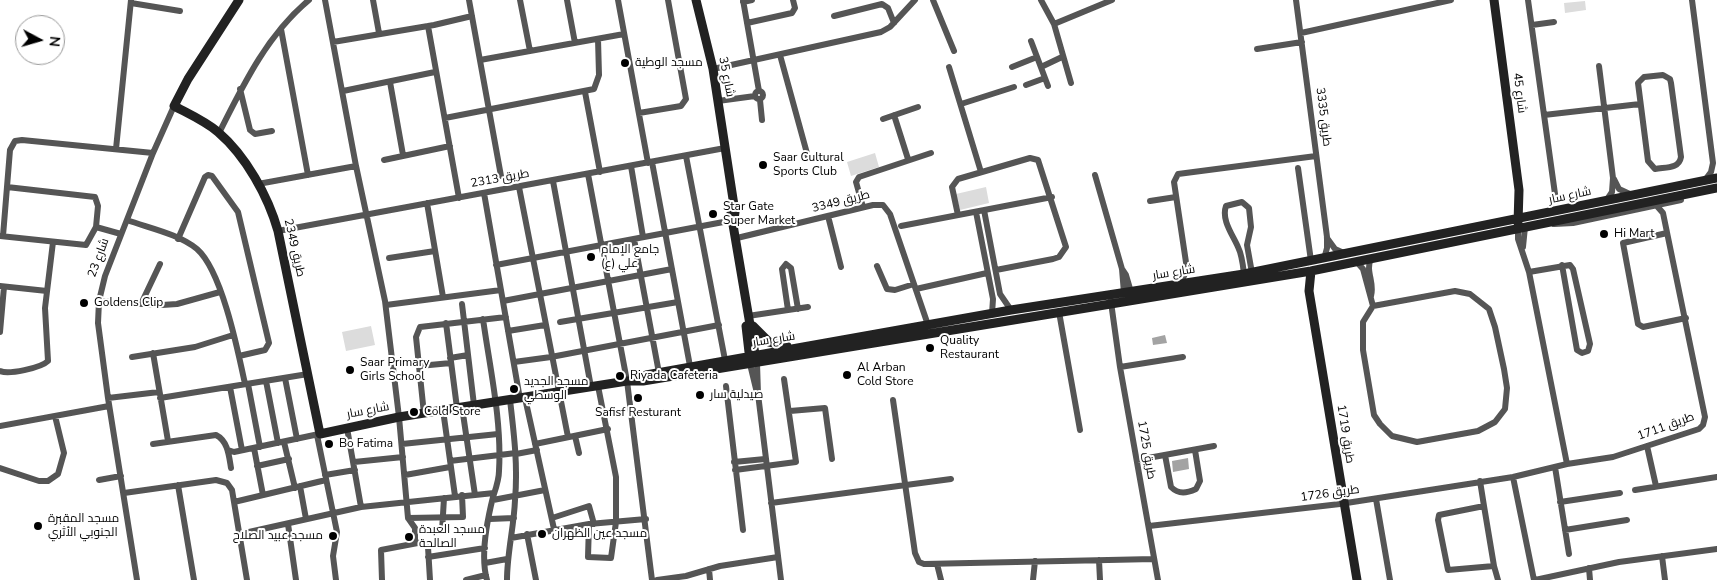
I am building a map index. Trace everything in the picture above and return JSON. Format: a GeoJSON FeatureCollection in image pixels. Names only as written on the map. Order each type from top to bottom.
{"type":"FeatureCollection","features":[{"type":"Feature","properties":{"kind":"street"},"geometry":{"type":"LineString","coordinates":[[228,0],[229,16]]}},
{"type":"Feature","properties":{"kind":"street","name":"شارع 23"},"geometry":{"type":"LineString","coordinates":[[137,580],[109,406],[98,323],[99,301],[105,276],[121,234],[174,106],[188,79],[239,0]]}},
{"type":"Feature","properties":{"kind":"street"},"geometry":{"type":"LineString","coordinates":[[219,133],[240,89],[255,64],[281,29],[309,0]]}},
{"type":"Feature","properties":{"kind":"street"},"geometry":{"type":"LineString","coordinates":[[325,0],[356,166],[386,305],[402,444],[408,518],[415,528],[415,543]]}},
{"type":"Feature","properties":{"kind":"street"},"geometry":{"type":"LineString","coordinates":[[373,0],[379,33]]}},
{"type":"Feature","properties":{"kind":"street"},"geometry":{"type":"LineString","coordinates":[[469,0],[501,176]]}},
{"type":"Feature","properties":{"kind":"street"},"geometry":{"type":"LineString","coordinates":[[520,0],[530,51]]}},
{"type":"Feature","properties":{"kind":"street"},"geometry":{"type":"LineString","coordinates":[[567,0],[575,43]]}},
{"type":"Feature","properties":{"kind":"street"},"geometry":{"type":"LineString","coordinates":[[618,0],[690,366]]}},
{"type":"Feature","properties":{"kind":"street"},"geometry":{"type":"LineString","coordinates":[[639,113],[681,106],[686,99],[668,0]]}},
{"type":"Feature","properties":{"kind":"street","name":"شارع 35"},"geometry":{"type":"LineString","coordinates":[[696,0],[713,69],[726,160],[724,168],[734,219],[749,319],[746,326],[753,359]]}},
{"type":"Feature","properties":{"kind":"street"},"geometry":{"type":"LineString","coordinates":[[752,0],[743,1],[754,60],[762,120]]}},
{"type":"Feature","properties":{"kind":"street"},"geometry":{"type":"LineString","coordinates":[[747,23],[792,13],[795,8],[794,0]]}},
{"type":"Feature","properties":{"kind":"street"},"geometry":{"type":"LineString","coordinates":[[713,69],[876,34],[886,30],[915,0]]}},
{"type":"Feature","properties":{"kind":"street"},"geometry":{"type":"LineString","coordinates":[[933,0],[954,50]]}},
{"type":"Feature","properties":{"kind":"street"},"geometry":{"type":"LineString","coordinates":[[1041,0],[1054,24],[1071,83]]}},
{"type":"Feature","properties":{"kind":"street"},"geometry":{"type":"LineString","coordinates":[[1054,24],[1112,0]]}},
{"type":"Feature","properties":{"kind":"street","name":"طريق 3335"},"geometry":{"type":"LineString","coordinates":[[1296,0],[1327,237],[1324,259]]}},
{"type":"Feature","properties":{"kind":"street"},"geometry":{"type":"LineString","coordinates":[[1301,33],[1450,0]]}},
{"type":"Feature","properties":{"kind":"street","name":"شارع 45"},"geometry":{"type":"LineString","coordinates":[[1494,0],[1519,190],[1521,223]]}},
{"type":"Feature","properties":{"kind":"street"},"geometry":{"type":"LineString","coordinates":[[1528,0],[1556,201]]}},
{"type":"Feature","properties":{"kind":"street"},"geometry":{"type":"LineString","coordinates":[[1692,0],[1715,166],[1702,182]]}},
{"type":"Feature","properties":{"kind":"street"},"geometry":{"type":"LineString","coordinates":[[116,149],[131,2],[180,11]]}},
{"type":"Feature","properties":{"kind":"street"},"geometry":{"type":"LineString","coordinates":[[834,16],[882,4],[888,8],[894,23]]}},
{"type":"Feature","properties":{"kind":"street"},"geometry":{"type":"LineString","coordinates":[[333,42],[428,26],[472,16]]}},
{"type":"Feature","properties":{"kind":"street"},"geometry":{"type":"LineString","coordinates":[[1532,25],[1554,22]]}},
{"type":"Feature","properties":{"kind":"street"},"geometry":{"type":"LineString","coordinates":[[428,26],[459,198]]}},
{"type":"Feature","properties":{"kind":"street"},"geometry":{"type":"LineString","coordinates":[[281,29],[308,175]]}},
{"type":"Feature","properties":{"kind":"street"},"geometry":{"type":"LineString","coordinates":[[480,60],[624,34]]}},
{"type":"Feature","properties":{"kind":"street"},"geometry":{"type":"LineString","coordinates":[[445,118],[594,89],[598,81],[598,39]]}},
{"type":"Feature","properties":{"kind":"street"},"geometry":{"type":"LineString","coordinates":[[1031,40],[1048,86]]}},
{"type":"Feature","properties":{"kind":"street"},"geometry":{"type":"LineString","coordinates":[[1257,49],[1302,42]]}},
{"type":"Feature","properties":{"kind":"street"},"geometry":{"type":"LineString","coordinates":[[780,55],[808,157]]}},
{"type":"Feature","properties":{"kind":"street"},"geometry":{"type":"LineString","coordinates":[[1012,67],[1038,57]]}},
{"type":"Feature","properties":{"kind":"street"},"geometry":{"type":"LineString","coordinates":[[1041,67],[1062,57]]}},
{"type":"Feature","properties":{"kind":"street"},"geometry":{"type":"LineString","coordinates":[[1599,66],[1613,178],[1612,192],[1606,201]]}},
{"type":"Feature","properties":{"kind":"street"},"geometry":{"type":"LineString","coordinates":[[950,67],[981,172]]}},
{"type":"Feature","properties":{"kind":"street"},"geometry":{"type":"LineString","coordinates":[[343,91],[436,72]]}},
{"type":"Feature","properties":{"kind":"street"},"geometry":{"type":"LineString","coordinates":[[1663,75],[1670,79],[1681,157],[1681,161],[1675,166],[1656,169],[1649,165],[1640,104],[1638,84],[1641,78],[1663,75]]}},
{"type":"Feature","properties":{"kind":"street"},"geometry":{"type":"LineString","coordinates":[[1026,85],[1045,78]]}},
{"type":"Feature","properties":{"kind":"street"},"geometry":{"type":"LineString","coordinates":[[390,82],[403,155]]}},
{"type":"Feature","properties":{"kind":"street"},"geometry":{"type":"LineString","coordinates":[[960,104],[1014,87]]}},
{"type":"Feature","properties":{"kind":"street"},"geometry":{"type":"LineString","coordinates":[[240,89],[250,130],[255,134],[272,131]]}},
{"type":"Feature","properties":{"kind":"street"},"geometry":{"type":"LineString","coordinates":[[585,92],[600,172]]}},
{"type":"Feature","properties":{"kind":"street"},"geometry":{"type":"LineString","coordinates":[[718,101],[758,96]]}},
{"type":"Feature","properties":{"kind":"street"},"geometry":{"type":"LineString","coordinates":[[1544,115],[1640,104]]}},
{"type":"Feature","properties":{"kind":"street","name":"طريق 2349"},"geometry":{"type":"LineString","coordinates":[[174,106],[219,133],[258,184],[278,231],[319,435]]}},
{"type":"Feature","properties":{"kind":"street"},"geometry":{"type":"LineString","coordinates":[[883,119],[918,107]]}},
{"type":"Feature","properties":{"kind":"street"},"geometry":{"type":"LineString","coordinates":[[894,115],[908,160]]}},
{"type":"Feature","properties":{"kind":"street"},"geometry":{"type":"LineString","coordinates":[[7,187],[91,195],[98,200],[96,227],[86,245],[2,236],[11,146],[15,141],[22,140],[153,153]]}},
{"type":"Feature","properties":{"kind":"street"},"geometry":{"type":"LineString","coordinates":[[384,160],[450,146]]}},
{"type":"Feature","properties":{"kind":"street","name":"طريق 2313"},"geometry":{"type":"LineString","coordinates":[[278,231],[724,148]]}},
{"type":"Feature","properties":{"kind":"street"},"geometry":{"type":"LineString","coordinates":[[863,208],[856,182],[859,177],[931,153]]}},
{"type":"Feature","properties":{"kind":"street"},"geometry":{"type":"LineString","coordinates":[[686,156],[726,360]]}},
{"type":"Feature","properties":{"kind":"street"},"geometry":{"type":"LineString","coordinates":[[1200,281],[1188,269],[1174,179],[1180,172],[1316,156]]}},
{"type":"Feature","properties":{"kind":"street"},"geometry":{"type":"LineString","coordinates":[[877,266],[887,289],[895,290],[1053,259],[1064,253],[1066,240],[1040,164],[1034,158],[958,179],[953,184],[958,215]]}},
{"type":"Feature","properties":{"kind":"street"},"geometry":{"type":"LineString","coordinates":[[258,184],[356,166]]}},
{"type":"Feature","properties":{"kind":"street"},"geometry":{"type":"LineString","coordinates":[[630,166],[643,237]]}},
{"type":"Feature","properties":{"kind":"street"},"geometry":{"type":"LineString","coordinates":[[1298,168],[1312,261]]}},
{"type":"Feature","properties":{"kind":"street"},"geometry":{"type":"LineString","coordinates":[[588,174],[619,344],[630,381],[652,580]]}},
{"type":"Feature","properties":{"kind":"street"},"geometry":{"type":"LineString","coordinates":[[178,239],[205,177],[208,175],[212,176],[238,212],[269,343],[265,350],[239,356]]}},
{"type":"Feature","properties":{"kind":"street"},"geometry":{"type":"LineString","coordinates":[[1096,175],[1122,269],[1126,275],[1128,292]]}},
{"type":"Feature","properties":{"kind":"street"},"geometry":{"type":"LineString","coordinates":[[1613,178],[1619,189],[1632,196]]}},
{"type":"Feature","properties":{"kind":"street","name":"شارع سار"},"geometry":{"type":"LineString","coordinates":[[228,450],[234,452],[399,417],[459,407],[557,394],[630,381],[640,382],[813,346],[1011,310],[1296,274],[1371,259],[1606,201],[1717,178]]}},
{"type":"Feature","properties":{"kind":"street"},"geometry":{"type":"LineString","coordinates":[[552,518],[588,506],[591,507],[592,524],[588,557],[608,560],[613,556],[616,522],[616,477],[608,429],[585,350],[553,181]]}},
{"type":"Feature","properties":{"kind":"street"},"geometry":{"type":"LineString","coordinates":[[519,187],[557,394],[571,437],[579,453]]}},
{"type":"Feature","properties":{"kind":"street","name":"شارع سار"},"geometry":{"type":"LineString","coordinates":[[630,381],[639,376],[726,360],[753,359],[1059,312],[1128,292],[1248,274],[1521,223],[1545,223],[1717,188]]}},
{"type":"Feature","properties":{"kind":"street"},"geometry":{"type":"LineString","coordinates":[[484,193],[514,362],[536,447],[554,529]]}},
{"type":"Feature","properties":{"kind":"street"},"geometry":{"type":"LineString","coordinates":[[1545,223],[1574,223],[1684,199],[1692,193]]}},
{"type":"Feature","properties":{"kind":"street"},"geometry":{"type":"LineString","coordinates":[[1150,201],[1176,197]]}},
{"type":"Feature","properties":{"kind":"street"},"geometry":{"type":"LineString","coordinates":[[901,226],[1052,198]]}},
{"type":"Feature","properties":{"kind":"street"},"geometry":{"type":"LineString","coordinates":[[1237,202],[1242,202],[1249,208],[1251,227],[1247,246],[1248,274],[1238,247],[1230,234],[1225,211],[1226,206],[1237,202]]}},
{"type":"Feature","properties":{"kind":"street"},"geometry":{"type":"LineString","coordinates":[[1663,213],[1668,202]]}},
{"type":"Feature","properties":{"kind":"street"},"geometry":{"type":"LineString","coordinates":[[427,204],[442,298]]}},
{"type":"Feature","properties":{"kind":"street","name":"طريق 3349"},"geometry":{"type":"LineString","coordinates":[[736,238],[880,204],[888,208],[928,325]]}},
{"type":"Feature","properties":{"kind":"street","name":"طريق 1711"},"geometry":{"type":"LineString","coordinates":[[1513,477],[1567,464],[1613,456],[1699,429],[1705,421],[1686,318],[1663,213],[1656,205]]}},
{"type":"Feature","properties":{"kind":"street"},"geometry":{"type":"LineString","coordinates":[[984,210],[1002,299],[1011,310]]}},
{"type":"Feature","properties":{"kind":"street"},"geometry":{"type":"LineString","coordinates":[[976,212],[993,302],[992,314]]}},
{"type":"Feature","properties":{"kind":"street"},"geometry":{"type":"LineString","coordinates":[[828,216],[841,267]]}},
{"type":"Feature","properties":{"kind":"street"},"geometry":{"type":"LineString","coordinates":[[496,265],[734,219]]}},
{"type":"Feature","properties":{"kind":"street"},"geometry":{"type":"LineString","coordinates":[[127,220],[178,239],[196,249],[209,263],[220,292],[246,384],[257,447],[257,466],[263,495]]}},
{"type":"Feature","properties":{"kind":"street"},"geometry":{"type":"LineString","coordinates":[[1521,223],[1518,239],[1529,272],[1567,464]]}},
{"type":"Feature","properties":{"kind":"street"},"geometry":{"type":"LineString","coordinates":[[96,227],[121,234]]}},
{"type":"Feature","properties":{"kind":"street"},"geometry":{"type":"LineString","coordinates":[[1667,233],[1623,243],[1638,324],[1643,327],[1686,318]]}},
{"type":"Feature","properties":{"kind":"street"},"geometry":{"type":"LineString","coordinates":[[1327,237],[1335,249],[1347,254]]}},
{"type":"Feature","properties":{"kind":"street"},"geometry":{"type":"LineString","coordinates":[[634,239],[659,372]]}},
{"type":"Feature","properties":{"kind":"street"},"geometry":{"type":"LineString","coordinates":[[0,371],[8,373],[41,366],[48,361],[45,308],[53,242]]}},
{"type":"Feature","properties":{"kind":"street"},"geometry":{"type":"LineString","coordinates":[[389,258],[435,251]]}},
{"type":"Feature","properties":{"kind":"street"},"geometry":{"type":"LineString","coordinates":[[1371,259],[1368,268],[1372,288],[1371,296]]}},
{"type":"Feature","properties":{"kind":"street"},"geometry":{"type":"LineString","coordinates":[[1356,261],[1363,269],[1373,306],[1363,322],[1363,350],[1374,415],[1389,435],[1417,442],[1478,431],[1495,422],[1507,404],[1507,388],[1495,327],[1491,314],[1484,303],[1470,294],[1455,291],[1373,306]]}},
{"type":"Feature","properties":{"kind":"street"},"geometry":{"type":"LineString","coordinates":[[142,304],[160,264]]}},
{"type":"Feature","properties":{"kind":"street"},"geometry":{"type":"LineString","coordinates":[[788,310],[782,269],[786,264],[791,268],[798,309]]}},
{"type":"Feature","properties":{"kind":"street"},"geometry":{"type":"LineString","coordinates":[[1529,272],[1562,266],[1570,265],[1573,269],[1590,344],[1588,351],[1582,353],[1577,350],[1562,266]]}},
{"type":"Feature","properties":{"kind":"street"},"geometry":{"type":"LineString","coordinates":[[503,301],[672,269]]}},
{"type":"Feature","properties":{"kind":"street"},"geometry":{"type":"LineString","coordinates":[[1180,285],[1188,269]]}},
{"type":"Feature","properties":{"kind":"street","name":"طريق 1719"},"geometry":{"type":"LineString","coordinates":[[1311,271],[1309,291],[1357,580]]}},
{"type":"Feature","properties":{"kind":"street","name":"طريق 1719"},"geometry":{"type":"LineString","coordinates":[[1296,274],[1309,291]]}},
{"type":"Feature","properties":{"kind":"street"},"geometry":{"type":"LineString","coordinates":[[0,332],[2,287],[47,291]]}},
{"type":"Feature","properties":{"kind":"street"},"geometry":{"type":"LineString","coordinates":[[386,305],[501,290]]}},
{"type":"Feature","properties":{"kind":"street"},"geometry":{"type":"LineString","coordinates":[[99,301],[177,304],[220,292]]}},
{"type":"Feature","properties":{"kind":"street","name":"طريق 1725"},"geometry":{"type":"LineString","coordinates":[[1108,299],[1158,580]]}},
{"type":"Feature","properties":{"kind":"street"},"geometry":{"type":"LineString","coordinates":[[560,322],[678,302]]}},
{"type":"Feature","properties":{"kind":"street"},"geometry":{"type":"LineString","coordinates":[[462,304],[474,405]]}},
{"type":"Feature","properties":{"kind":"street"},"geometry":{"type":"LineString","coordinates":[[808,307],[749,319],[761,337],[773,344],[813,346]]}},
{"type":"Feature","properties":{"kind":"street"},"geometry":{"type":"LineString","coordinates":[[1059,312],[1080,430]]}},
{"type":"Feature","properties":{"kind":"street"},"geometry":{"type":"LineString","coordinates":[[424,414],[419,366],[418,332],[420,327],[506,316]]}},
{"type":"Feature","properties":{"kind":"street"},"geometry":{"type":"LineString","coordinates":[[466,580],[486,577],[485,548],[499,471],[495,402],[483,320]]}},
{"type":"Feature","properties":{"kind":"street"},"geometry":{"type":"LineString","coordinates":[[446,323],[450,360],[467,436],[475,494]]}},
{"type":"Feature","properties":{"kind":"street"},"geometry":{"type":"LineString","coordinates":[[508,331],[545,325]]}},
{"type":"Feature","properties":{"kind":"street"},"geometry":{"type":"LineString","coordinates":[[514,362],[551,357],[719,325]]}},
{"type":"Feature","properties":{"kind":"street"},"geometry":{"type":"LineString","coordinates":[[132,357],[195,347],[233,335]]}},
{"type":"Feature","properties":{"kind":"street"},"geometry":{"type":"LineString","coordinates":[[153,353],[168,441]]}},
{"type":"Feature","properties":{"kind":"street"},"geometry":{"type":"LineString","coordinates":[[419,366],[468,355]]}},
{"type":"Feature","properties":{"kind":"street"},"geometry":{"type":"LineString","coordinates":[[1120,367],[1184,357]]}},
{"type":"Feature","properties":{"kind":"street"},"geometry":{"type":"LineString","coordinates":[[753,359],[781,580]]}},
{"type":"Feature","properties":{"kind":"street"},"geometry":{"type":"LineString","coordinates":[[108,398],[160,395],[230,387],[308,374]]}},
{"type":"Feature","properties":{"kind":"street"},"geometry":{"type":"LineString","coordinates":[[285,378],[298,439]]}},
{"type":"Feature","properties":{"kind":"street"},"geometry":{"type":"LineString","coordinates":[[734,466],[766,462],[796,462],[784,379]]}},
{"type":"Feature","properties":{"kind":"street"},"geometry":{"type":"LineString","coordinates":[[266,382],[281,442],[298,487],[306,519]]}},
{"type":"Feature","properties":{"kind":"street"},"geometry":{"type":"LineString","coordinates":[[726,386],[743,530]]}},
{"type":"Feature","properties":{"kind":"street"},"geometry":{"type":"LineString","coordinates":[[230,387],[242,450]]}},
{"type":"Feature","properties":{"kind":"street"},"geometry":{"type":"LineString","coordinates":[[507,580],[507,559],[516,497],[516,453],[510,400]]}},
{"type":"Feature","properties":{"kind":"street"},"geometry":{"type":"LineString","coordinates":[[893,400],[916,558],[924,564],[1154,558]]}},
{"type":"Feature","properties":{"kind":"street"},"geometry":{"type":"LineString","coordinates":[[0,426],[109,406]]}},
{"type":"Feature","properties":{"kind":"street"},"geometry":{"type":"LineString","coordinates":[[790,411],[825,408],[832,459]]}},
{"type":"Feature","properties":{"kind":"street"},"geometry":{"type":"LineString","coordinates":[[408,518],[463,517],[450,464],[444,410]]}},
{"type":"Feature","properties":{"kind":"street"},"geometry":{"type":"LineString","coordinates":[[0,468],[38,481],[48,481],[58,474],[64,453],[55,416]]}},
{"type":"Feature","properties":{"kind":"street"},"geometry":{"type":"LineString","coordinates":[[347,428],[361,507]]}},
{"type":"Feature","properties":{"kind":"street"},"geometry":{"type":"LineString","coordinates":[[405,475],[471,458],[516,453],[571,437],[608,429]]}},
{"type":"Feature","properties":{"kind":"street"},"geometry":{"type":"LineString","coordinates":[[153,444],[213,434],[222,439],[228,450],[231,468]]}},
{"type":"Feature","properties":{"kind":"street"},"geometry":{"type":"LineString","coordinates":[[402,444],[498,434]]}},
{"type":"Feature","properties":{"kind":"street"},"geometry":{"type":"LineString","coordinates":[[319,435],[337,532],[333,551],[336,580]]}},
{"type":"Feature","properties":{"kind":"street"},"geometry":{"type":"LineString","coordinates":[[1137,460],[1214,446]]}},
{"type":"Feature","properties":{"kind":"street"},"geometry":{"type":"LineString","coordinates":[[1647,446],[1656,486]]}},
{"type":"Feature","properties":{"kind":"street"},"geometry":{"type":"LineString","coordinates":[[1165,455],[1171,487],[1180,493],[1196,489],[1200,481],[1195,450]]}},
{"type":"Feature","properties":{"kind":"street"},"geometry":{"type":"LineString","coordinates":[[354,462],[403,457]]}},
{"type":"Feature","properties":{"kind":"street"},"geometry":{"type":"LineString","coordinates":[[257,466],[288,459]]}},
{"type":"Feature","properties":{"kind":"street"},"geometry":{"type":"LineString","coordinates":[[1555,467],[1570,554]]}},
{"type":"Feature","properties":{"kind":"street"},"geometry":{"type":"LineString","coordinates":[[234,502],[298,487],[326,477],[355,470]]}},
{"type":"Feature","properties":{"kind":"street"},"geometry":{"type":"LineString","coordinates":[[99,480],[121,476]]}},
{"type":"Feature","properties":{"kind":"street"},"geometry":{"type":"LineString","coordinates":[[1513,477],[1534,580],[1588,568],[1717,549]]}},
{"type":"Feature","properties":{"kind":"street","name":"طريق 1726"},"geometry":{"type":"LineString","coordinates":[[1149,526],[1344,504],[1513,477]]}},
{"type":"Feature","properties":{"kind":"street"},"geometry":{"type":"LineString","coordinates":[[1634,490],[1717,478]]}},
{"type":"Feature","properties":{"kind":"street"},"geometry":{"type":"LineString","coordinates":[[771,503],[951,479]]}},
{"type":"Feature","properties":{"kind":"street"},"geometry":{"type":"LineString","coordinates":[[124,493],[216,480],[227,483],[231,488],[234,502],[247,580]]}},
{"type":"Feature","properties":{"kind":"street"},"geometry":{"type":"LineString","coordinates":[[1480,481],[1498,580]]}},
{"type":"Feature","properties":{"kind":"street"},"geometry":{"type":"LineString","coordinates":[[178,485],[194,580]]}},
{"type":"Feature","properties":{"kind":"street"},"geometry":{"type":"LineString","coordinates":[[240,534],[361,507],[407,500],[475,494],[493,497],[516,497],[545,490]]}},
{"type":"Feature","properties":{"kind":"street"},"geometry":{"type":"LineString","coordinates":[[1560,502],[1620,493]]}},
{"type":"Feature","properties":{"kind":"street"},"geometry":{"type":"LineString","coordinates":[[442,532],[444,498]]}},
{"type":"Feature","properties":{"kind":"street"},"geometry":{"type":"LineString","coordinates":[[1376,498],[1390,580]]}},
{"type":"Feature","properties":{"kind":"street"},"geometry":{"type":"LineString","coordinates":[[1484,506],[1441,514],[1438,520],[1448,570],[1494,566]]}},
{"type":"Feature","properties":{"kind":"street"},"geometry":{"type":"LineString","coordinates":[[490,519],[514,518]]}},
{"type":"Feature","properties":{"kind":"street"},"geometry":{"type":"LineString","coordinates":[[511,538],[554,529],[646,519]]}},
{"type":"Feature","properties":{"kind":"street"},"geometry":{"type":"LineString","coordinates":[[1565,530],[1627,520]]}},
{"type":"Feature","properties":{"kind":"street"},"geometry":{"type":"LineString","coordinates":[[288,524],[296,580]]}},
{"type":"Feature","properties":{"kind":"street"},"geometry":{"type":"LineString","coordinates":[[527,534],[536,580]]}},
{"type":"Feature","properties":{"kind":"street"},"geometry":{"type":"LineString","coordinates":[[382,580],[381,550],[426,542],[430,580]]}},
{"type":"Feature","properties":{"kind":"street"},"geometry":{"type":"LineString","coordinates":[[428,557],[485,548]]}},
{"type":"Feature","properties":{"kind":"street"},"geometry":{"type":"LineString","coordinates":[[1662,556],[1665,580]]}},
{"type":"Feature","properties":{"kind":"street"},"geometry":{"type":"LineString","coordinates":[[657,580],[778,557]]}},
{"type":"Feature","properties":{"kind":"street"},"geometry":{"type":"LineString","coordinates":[[485,563],[507,559]]}},
{"type":"Feature","properties":{"kind":"street"},"geometry":{"type":"LineString","coordinates":[[1099,560],[1100,580]]}},
{"type":"Feature","properties":{"kind":"street"},"geometry":{"type":"LineString","coordinates":[[1033,580],[1035,561]]}},
{"type":"Feature","properties":{"kind":"street"},"geometry":{"type":"LineString","coordinates":[[937,564],[941,580]]}},
{"type":"Feature","properties":{"kind":"street"},"geometry":{"type":"LineString","coordinates":[[1588,568],[1590,580]]}},
{"type":"Feature","properties":{"kind":"street"},"geometry":{"type":"LineString","coordinates":[[709,569],[710,580]]}},
{"type":"Feature","properties":{"kind":"shaded area"},"geometry":{"type":"Polygon","coordinates":[[[1585,1],[1586,10],[1565,13],[1564,3],[1585,1]]]}},
{"type":"Feature","properties":{"kind":"shaded area"},"geometry":{"type":"Polygon","coordinates":[[[875,153],[879,167],[851,176],[847,162],[875,153]]]}},
{"type":"Feature","properties":{"kind":"shaded area"},"geometry":{"type":"Polygon","coordinates":[[[986,187],[989,203],[960,210],[956,194],[986,187]]]}},
{"type":"Feature","properties":{"kind":"shaded area"},"geometry":{"type":"Polygon","coordinates":[[[371,326],[375,345],[346,351],[342,332],[371,326]]]}},
{"type":"Feature","properties":{"kind":"shaded area"},"geometry":{"type":"Polygon","coordinates":[[[1165,335],[1167,343],[1153,345],[1152,338],[1165,335]]]}},
{"type":"Feature","properties":{"kind":"shaded area"},"geometry":{"type":"Polygon","coordinates":[[[1188,458],[1189,469],[1173,472],[1172,461],[1188,458]]]}},
{"type":"Feature","properties":{"kind":"place","name":"مسجد الوطية"},"geometry":{"type":"Point","coordinates":[625,63]}},
{"type":"Feature","properties":{"kind":"place","name":"Saar Cultural Sports Club"},"geometry":{"type":"Point","coordinates":[763,165]}},
{"type":"Feature","properties":{"kind":"place","name":"Star Gate Super Market"},"geometry":{"type":"Point","coordinates":[713,214]}},
{"type":"Feature","properties":{"kind":"place","name":"Hi Mart"},"geometry":{"type":"Point","coordinates":[1604,234]}},
{"type":"Feature","properties":{"kind":"place","name":"جامع الإمام علي (ع)"},"geometry":{"type":"Point","coordinates":[591,257]}},
{"type":"Feature","properties":{"kind":"place","name":"Goldens Clip"},"geometry":{"type":"Point","coordinates":[84,303]}},
{"type":"Feature","properties":{"kind":"place","name":"Quality Restaurant"},"geometry":{"type":"Point","coordinates":[930,348]}},
{"type":"Feature","properties":{"kind":"place","name":"Saar Primary Girls School"},"geometry":{"type":"Point","coordinates":[350,370]}},
{"type":"Feature","properties":{"kind":"place","name":"Al Arban Cold Store"},"geometry":{"type":"Point","coordinates":[847,375]}},
{"type":"Feature","properties":{"kind":"place","name":"Riyada Cafeteria"},"geometry":{"type":"Point","coordinates":[620,376]}},
{"type":"Feature","properties":{"kind":"place","name":"مسجد الجديد الوسطي"},"geometry":{"type":"Point","coordinates":[514,389]}},
{"type":"Feature","properties":{"kind":"place","name":"صيدلية سار"},"geometry":{"type":"Point","coordinates":[700,395]}},
{"type":"Feature","properties":{"kind":"place","name":"Safisf Resturant"},"geometry":{"type":"Point","coordinates":[638,398]}},
{"type":"Feature","properties":{"kind":"place","name":"Cold Store"},"geometry":{"type":"Point","coordinates":[414,412]}},
{"type":"Feature","properties":{"kind":"place","name":"Bo Fatima"},"geometry":{"type":"Point","coordinates":[329,444]}},
{"type":"Feature","properties":{"kind":"place","name":"مسجد المقبرة الجنوبي الأثري"},"geometry":{"type":"Point","coordinates":[38,526]}},
{"type":"Feature","properties":{"kind":"place","name":"مسجد عين الظهران"},"geometry":{"type":"Point","coordinates":[542,534]}},
{"type":"Feature","properties":{"kind":"place","name":"مسجد عبيد الصلاح"},"geometry":{"type":"Point","coordinates":[333,536]}},
{"type":"Feature","properties":{"kind":"place","name":"مسجد العبدة الصالحة"},"geometry":{"type":"Point","coordinates":[409,537]}}]}
